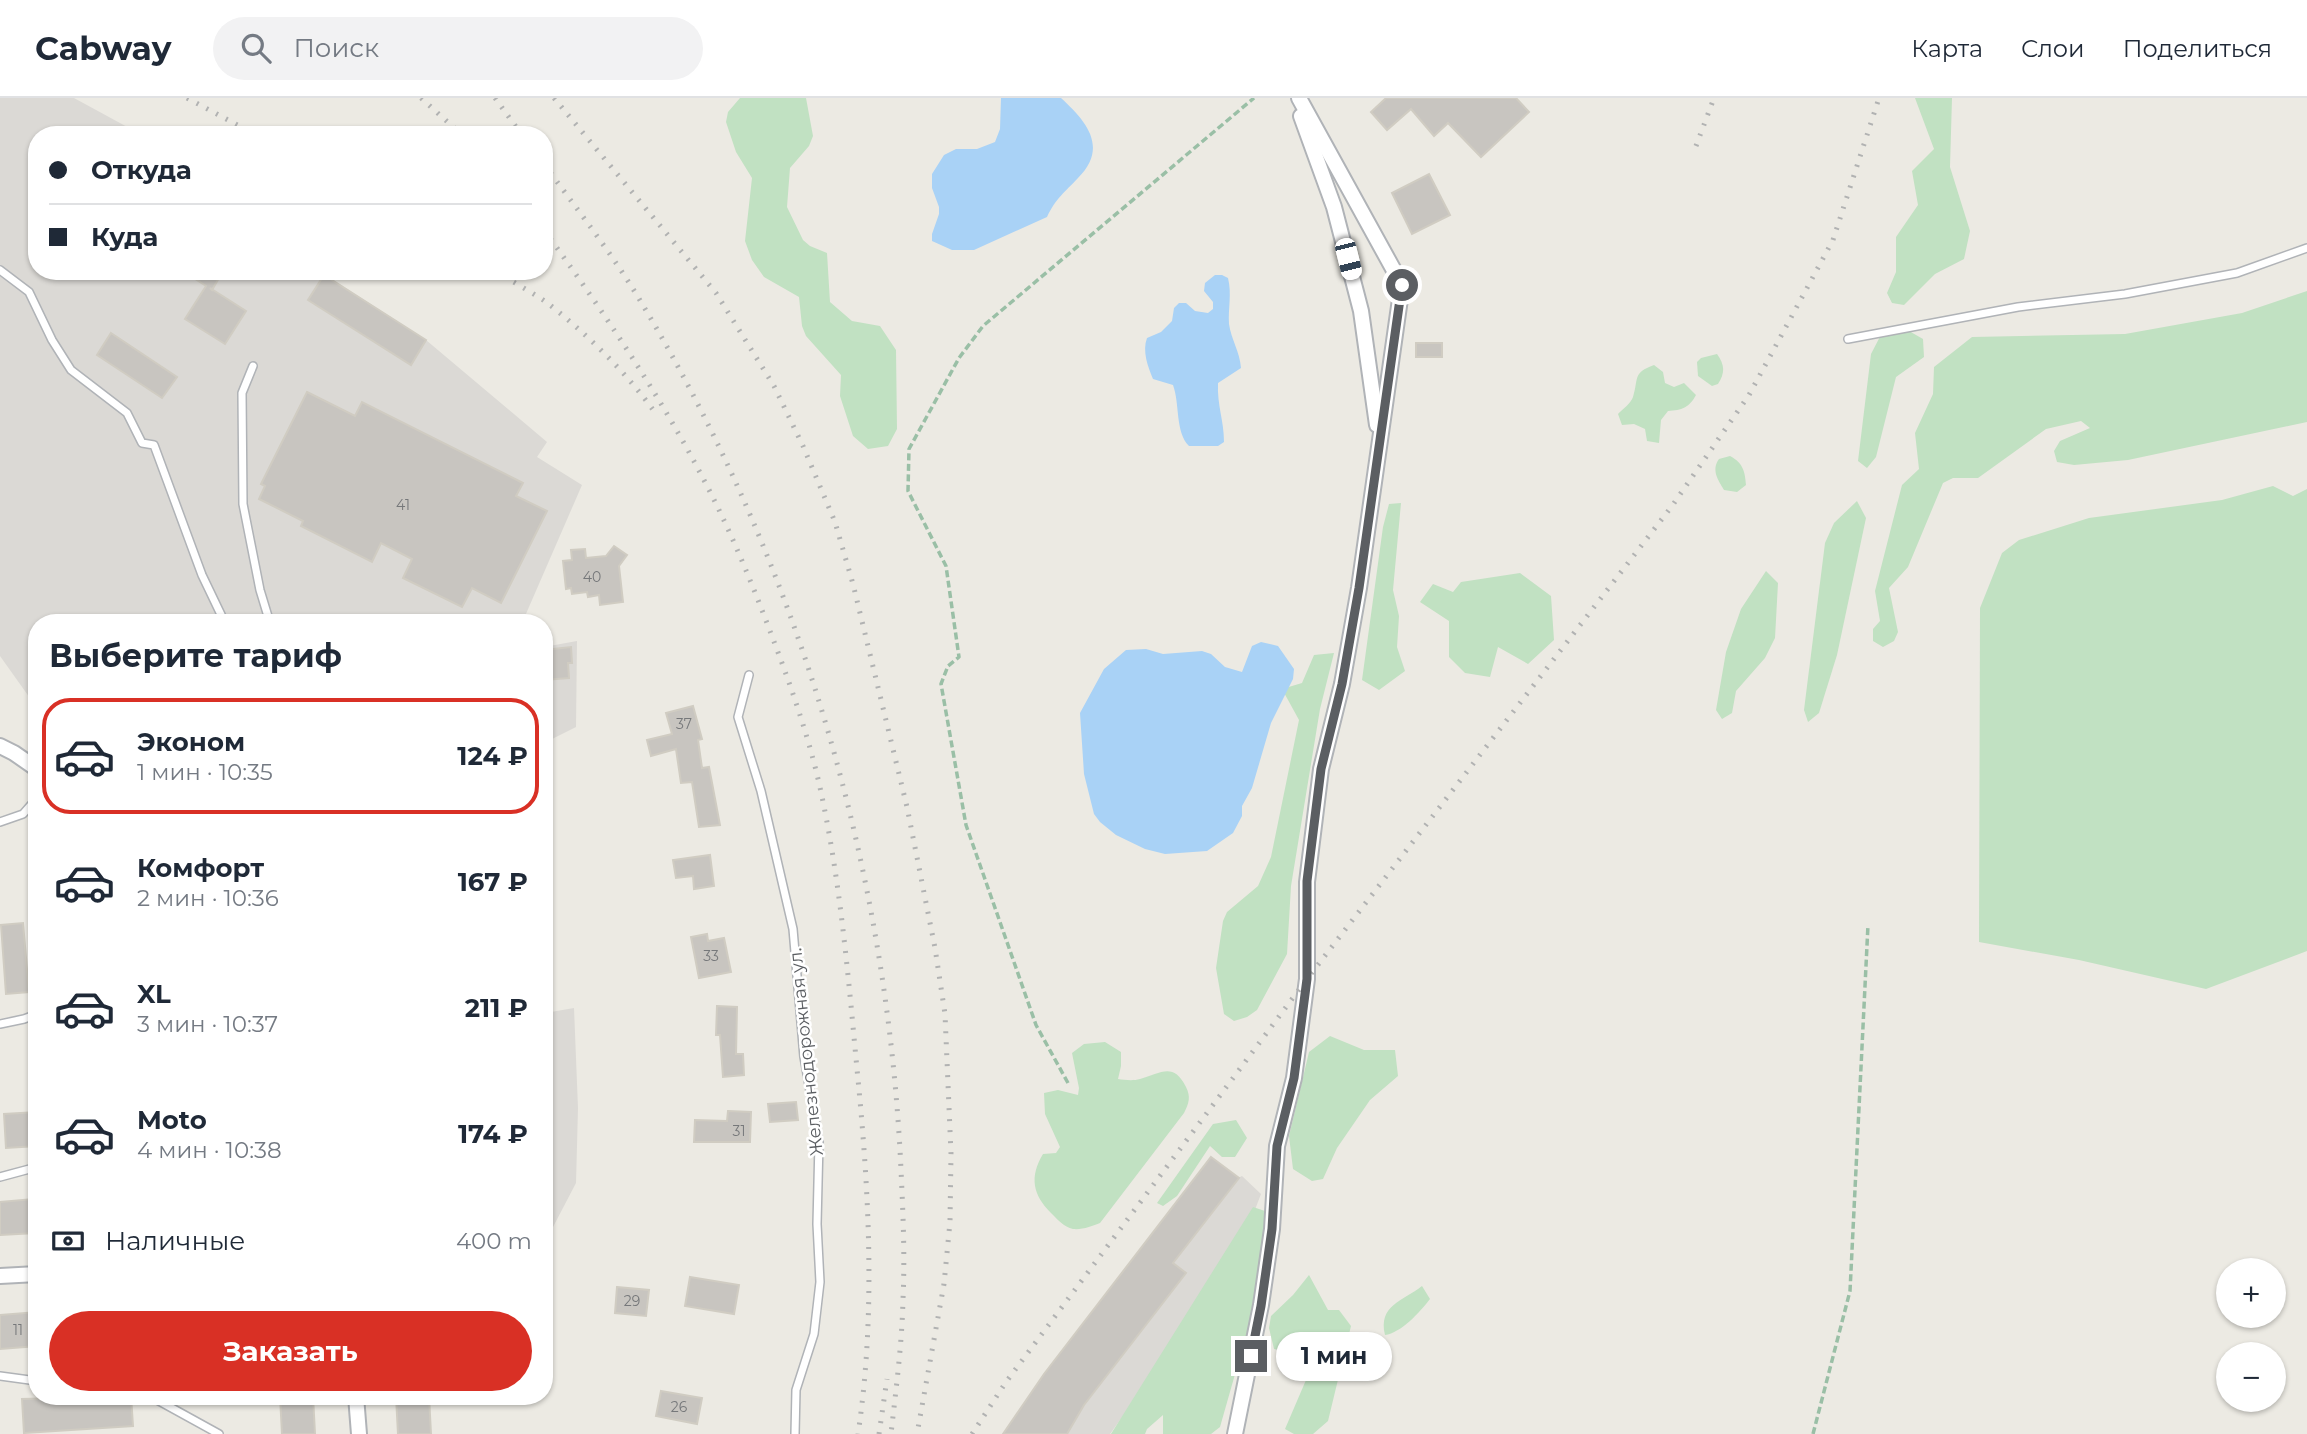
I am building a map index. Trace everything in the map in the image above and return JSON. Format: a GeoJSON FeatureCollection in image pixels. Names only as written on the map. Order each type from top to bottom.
{"type":"FeatureCollection","features":[{"type":"Feature","properties":{"kind":"street"},"geometry":{"type":"LineString","coordinates":[[1296,98],[1334,207],[1361,311],[1379,444]]}},
{"type":"Feature","properties":{"kind":"street"},"geometry":{"type":"LineString","coordinates":[[1235,1434],[1261,1306],[1272,1229],[1277,1146],[1294,1078],[1307,979],[1307,881],[1321,769],[1342,684],[1402,285],[1296,98]]}},
{"type":"Feature","properties":{"kind":"street"},"geometry":{"type":"LineString","coordinates":[[0,746],[28,762]]}},
{"type":"Feature","properties":{"kind":"street"},"geometry":{"type":"LineString","coordinates":[[0,1276],[28,1274]]}},
{"type":"Feature","properties":{"kind":"street"},"geometry":{"type":"LineString","coordinates":[[357,1405],[359,1434]]}},
{"type":"Feature","properties":{"kind":"lane"},"geometry":{"type":"LineString","coordinates":[[1849,339],[2018,307],[2125,294],[2237,273],[2307,248]]}},
{"type":"Feature","properties":{"kind":"lane"},"geometry":{"type":"LineString","coordinates":[[0,270],[29,292],[52,340],[71,370],[127,413],[142,443],[155,445],[202,575],[221,614]]}},
{"type":"Feature","properties":{"kind":"lane"},"geometry":{"type":"LineString","coordinates":[[253,366],[242,393],[243,504],[267,614]]}},
{"type":"Feature","properties":{"kind":"lane","name":"Железнодорожная ул."},"geometry":{"type":"LineString","coordinates":[[748,675],[738,717],[761,791],[793,929],[804,1057],[819,1142],[817,1224],[820,1282],[814,1334],[796,1390],[795,1434]]}},
{"type":"Feature","properties":{"kind":"lane"},"geometry":{"type":"LineString","coordinates":[[0,822],[23,814],[28,808]]}},
{"type":"Feature","properties":{"kind":"lane"},"geometry":{"type":"LineString","coordinates":[[0,1024],[28,1017]]}},
{"type":"Feature","properties":{"kind":"lane"},"geometry":{"type":"LineString","coordinates":[[0,1177],[28,1169]]}},
{"type":"Feature","properties":{"kind":"lane"},"geometry":{"type":"LineString","coordinates":[[0,1376],[28,1380]]}},
{"type":"Feature","properties":{"kind":"lane"},"geometry":{"type":"LineString","coordinates":[[166,1405],[219,1434]]}},
{"type":"Feature","properties":{"kind":"path"},"geometry":{"type":"LineString","coordinates":[[1068,1083],[1036,1025],[966,825],[941,684],[948,666],[959,657],[946,566],[908,491],[909,449],[959,358],[984,326],[1254,98]]}},
{"type":"Feature","properties":{"kind":"path"},"geometry":{"type":"LineString","coordinates":[[1813,1434],[1850,1291],[1868,925]]}},
{"type":"Feature","properties":{"kind":"shaded area"},"geometry":{"type":"Polygon","coordinates":[[[0,98],[74,98],[125,126],[28,126],[28,280],[334,280],[426,340],[547,442],[537,457],[582,485],[526,614],[28,614],[28,695],[0,656],[0,98]]]}},
{"type":"Feature","properties":{"kind":"shaded area"},"geometry":{"type":"Polygon","coordinates":[[[577,641],[576,727],[553,738],[553,645],[577,641]]]}},
{"type":"Feature","properties":{"kind":"shaded area"},"geometry":{"type":"Polygon","coordinates":[[[574,1008],[578,1108],[576,1183],[553,1227],[553,1012],[574,1008]]]}},
{"type":"Feature","properties":{"kind":"shaded area"},"geometry":{"type":"Polygon","coordinates":[[[1211,1157],[1238,1178],[1242,1176],[1261,1194],[1238,1254],[1110,1434],[1003,1434],[1044,1374],[1211,1157]]]}},
{"type":"Feature","properties":{"kind":"green space"},"geometry":{"type":"Polygon","coordinates":[[[740,98],[806,98],[813,136],[809,146],[790,168],[787,207],[803,240],[827,253],[830,302],[852,321],[880,326],[896,350],[897,429],[888,446],[868,449],[853,436],[840,396],[841,375],[806,336],[802,326],[799,297],[764,277],[752,260],[745,241],[752,178],[736,152],[726,122],[728,112],[740,98]]]}},
{"type":"Feature","properties":{"kind":"green space"},"geometry":{"type":"Polygon","coordinates":[[[1915,98],[1952,98],[1950,167],[1970,231],[1964,259],[1935,274],[1904,305],[1892,303],[1887,293],[1896,272],[1896,237],[1918,205],[1912,171],[1934,149],[1915,98]]]}},
{"type":"Feature","properties":{"kind":"green space"},"geometry":{"type":"Polygon","coordinates":[[[2307,291],[2307,422],[2128,460],[2074,465],[2057,462],[2054,451],[2060,441],[2090,428],[2081,421],[2046,429],[1978,478],[1953,478],[1943,483],[1908,567],[1889,588],[1898,632],[1894,641],[1883,647],[1873,641],[1873,629],[1880,621],[1875,591],[1902,485],[1919,469],[1915,433],[1933,394],[1934,367],[1972,337],[2125,334],[2242,313],[2307,291]]]}},
{"type":"Feature","properties":{"kind":"green space"},"geometry":{"type":"Polygon","coordinates":[[[1884,329],[1909,331],[1923,339],[1924,357],[1896,377],[1876,457],[1867,468],[1858,461],[1871,354],[1884,329]]]}},
{"type":"Feature","properties":{"kind":"green space"},"geometry":{"type":"Polygon","coordinates":[[[1717,354],[1723,365],[1723,373],[1718,384],[1712,386],[1698,376],[1697,362],[1701,358],[1717,354]]]}},
{"type":"Feature","properties":{"kind":"green space"},"geometry":{"type":"Polygon","coordinates":[[[1654,365],[1663,372],[1665,383],[1674,387],[1684,383],[1696,395],[1688,406],[1668,411],[1661,420],[1659,443],[1647,441],[1645,429],[1634,424],[1622,425],[1618,414],[1632,399],[1639,374],[1654,365]]]}},
{"type":"Feature","properties":{"kind":"green space"},"geometry":{"type":"Polygon","coordinates":[[[1730,456],[1741,465],[1745,476],[1746,485],[1737,492],[1724,490],[1715,471],[1719,459],[1730,456]]]}},
{"type":"Feature","properties":{"kind":"green space"},"geometry":{"type":"Polygon","coordinates":[[[2273,486],[2293,496],[2307,489],[2307,951],[2206,989],[2079,960],[1979,942],[1980,608],[2002,553],[2019,540],[2089,518],[2222,500],[2273,486]]]}},
{"type":"Feature","properties":{"kind":"green space"},"geometry":{"type":"Polygon","coordinates":[[[1857,501],[1866,518],[1837,655],[1819,713],[1808,722],[1804,710],[1825,543],[1834,523],[1857,501]]]}},
{"type":"Feature","properties":{"kind":"green space"},"geometry":{"type":"Polygon","coordinates":[[[1401,503],[1393,590],[1399,616],[1397,647],[1405,671],[1379,690],[1362,680],[1383,527],[1389,504],[1401,503]]]}},
{"type":"Feature","properties":{"kind":"green space"},"geometry":{"type":"Polygon","coordinates":[[[1766,571],[1778,583],[1775,638],[1765,658],[1736,691],[1732,713],[1722,719],[1716,710],[1726,652],[1741,609],[1766,571]]]}},
{"type":"Feature","properties":{"kind":"green space"},"geometry":{"type":"Polygon","coordinates":[[[1520,573],[1551,596],[1554,640],[1528,664],[1498,647],[1490,677],[1465,673],[1449,657],[1449,621],[1420,602],[1433,584],[1453,592],[1461,582],[1520,573]]]}},
{"type":"Feature","properties":{"kind":"green space"},"geometry":{"type":"Polygon","coordinates":[[[1334,653],[1320,709],[1291,886],[1287,954],[1257,1010],[1234,1021],[1224,1014],[1216,968],[1223,921],[1227,912],[1258,886],[1271,857],[1299,720],[1282,689],[1302,683],[1314,655],[1334,653]]]}},
{"type":"Feature","properties":{"kind":"green space"},"geometry":{"type":"Polygon","coordinates":[[[1330,1036],[1364,1050],[1395,1050],[1398,1076],[1370,1100],[1337,1148],[1323,1179],[1312,1181],[1293,1169],[1289,1136],[1309,1052],[1330,1036]]]}},
{"type":"Feature","properties":{"kind":"green space"},"geometry":{"type":"Polygon","coordinates":[[[1105,1042],[1121,1052],[1118,1079],[1137,1080],[1160,1072],[1171,1072],[1181,1079],[1188,1091],[1189,1100],[1184,1113],[1100,1223],[1073,1229],[1061,1222],[1045,1206],[1035,1185],[1036,1170],[1043,1154],[1056,1153],[1060,1147],[1045,1114],[1044,1093],[1058,1090],[1078,1095],[1072,1053],[1084,1044],[1105,1042]]]}},
{"type":"Feature","properties":{"kind":"green space"},"geometry":{"type":"Polygon","coordinates":[[[1236,1120],[1247,1138],[1235,1157],[1222,1157],[1210,1146],[1177,1196],[1163,1206],[1157,1203],[1213,1124],[1236,1120]]]}},
{"type":"Feature","properties":{"kind":"green space"},"geometry":{"type":"Polygon","coordinates":[[[1253,1207],[1268,1212],[1249,1325],[1220,1427],[1211,1434],[1163,1434],[1163,1415],[1145,1434],[1111,1434],[1253,1207]]]}},
{"type":"Feature","properties":{"kind":"green space"},"geometry":{"type":"Polygon","coordinates":[[[1309,1275],[1328,1310],[1339,1310],[1351,1326],[1328,1421],[1313,1434],[1294,1434],[1285,1429],[1309,1373],[1296,1353],[1274,1349],[1269,1328],[1271,1316],[1309,1275]]]}},
{"type":"Feature","properties":{"kind":"green space"},"geometry":{"type":"Polygon","coordinates":[[[1422,1286],[1430,1299],[1404,1326],[1385,1335],[1385,1317],[1389,1310],[1422,1286]]]}},
{"type":"Feature","properties":{"kind":"water"},"geometry":{"type":"Polygon","coordinates":[[[1001,98],[1061,98],[1086,125],[1093,145],[1092,156],[1087,167],[1057,200],[1047,217],[974,250],[952,250],[932,241],[939,207],[932,188],[932,174],[944,155],[956,149],[977,149],[995,142],[1000,129],[1001,98]]]}},
{"type":"Feature","properties":{"kind":"water"},"geometry":{"type":"Polygon","coordinates":[[[1215,275],[1228,278],[1229,324],[1241,368],[1218,383],[1224,442],[1218,446],[1189,446],[1180,426],[1173,385],[1153,379],[1145,348],[1147,338],[1161,332],[1172,321],[1174,308],[1179,303],[1186,303],[1195,311],[1208,313],[1213,309],[1213,302],[1204,291],[1205,283],[1215,275]]]}},
{"type":"Feature","properties":{"kind":"water"},"geometry":{"type":"Polygon","coordinates":[[[1261,642],[1278,646],[1294,669],[1293,679],[1271,723],[1252,788],[1242,806],[1242,816],[1233,833],[1207,851],[1165,854],[1145,849],[1116,835],[1100,822],[1094,814],[1084,774],[1080,713],[1104,669],[1126,650],[1146,649],[1163,654],[1202,651],[1211,654],[1225,667],[1242,672],[1252,646],[1261,642]]]}},
{"type":"Feature","properties":{"kind":"building"},"geometry":{"type":"Polygon","coordinates":[[[1386,98],[1516,98],[1529,112],[1481,157],[1448,123],[1434,136],[1411,109],[1387,130],[1371,112],[1386,98]]]}},
{"type":"Feature","properties":{"kind":"building"},"geometry":{"type":"Polygon","coordinates":[[[1429,174],[1450,215],[1412,234],[1392,193],[1429,174]]]}},
{"type":"Feature","properties":{"kind":"building"},"geometry":{"type":"Polygon","coordinates":[[[197,280],[218,280],[212,289],[246,311],[225,344],[185,319],[206,286],[197,280]]]}},
{"type":"Feature","properties":{"kind":"building"},"geometry":{"type":"Polygon","coordinates":[[[321,280],[332,280],[426,340],[411,365],[308,300],[321,280]]]}},
{"type":"Feature","properties":{"kind":"building"},"geometry":{"type":"Polygon","coordinates":[[[111,333],[177,377],[162,398],[97,355],[111,333]]]}},
{"type":"Feature","properties":{"kind":"building"},"geometry":{"type":"Polygon","coordinates":[[[1416,343],[1442,343],[1442,357],[1416,357],[1416,343]]]}},
{"type":"Feature","properties":{"kind":"building"},"geometry":{"type":"Polygon","coordinates":[[[307,392],[355,416],[362,402],[523,483],[516,496],[547,511],[501,603],[472,588],[462,607],[403,578],[412,559],[381,543],[372,562],[301,526],[303,521],[259,499],[265,486],[261,484],[307,392]]]}},
{"type":"Feature","properties":{"kind":"building"},"geometry":{"type":"Polygon","coordinates":[[[614,546],[627,555],[619,566],[623,602],[600,605],[599,595],[588,597],[587,592],[572,594],[571,588],[566,589],[563,561],[572,560],[571,550],[585,549],[586,558],[606,556],[614,546]]]}},
{"type":"Feature","properties":{"kind":"building"},"geometry":{"type":"Polygon","coordinates":[[[571,647],[569,678],[553,679],[553,649],[571,647]]]}},
{"type":"Feature","properties":{"kind":"building"},"geometry":{"type":"Polygon","coordinates":[[[693,706],[702,739],[698,740],[702,768],[709,767],[720,825],[699,827],[692,782],[681,783],[676,749],[651,756],[647,740],[672,734],[666,713],[693,706]]]}},
{"type":"Feature","properties":{"kind":"building"},"geometry":{"type":"Polygon","coordinates":[[[710,855],[714,886],[694,889],[693,876],[676,878],[673,860],[710,855]]]}},
{"type":"Feature","properties":{"kind":"building"},"geometry":{"type":"Polygon","coordinates":[[[23,923],[28,992],[6,994],[1,925],[23,923]]]}},
{"type":"Feature","properties":{"kind":"building"},"geometry":{"type":"Polygon","coordinates":[[[707,934],[708,941],[724,938],[731,972],[699,978],[691,937],[707,934]]]}},
{"type":"Feature","properties":{"kind":"building"},"geometry":{"type":"Polygon","coordinates":[[[717,1006],[737,1007],[736,1054],[743,1054],[744,1075],[723,1077],[720,1035],[716,1035],[717,1006]]]}},
{"type":"Feature","properties":{"kind":"building"},"geometry":{"type":"Polygon","coordinates":[[[796,1102],[798,1120],[770,1122],[768,1104],[796,1102]]]}},
{"type":"Feature","properties":{"kind":"building"},"geometry":{"type":"Polygon","coordinates":[[[728,1111],[751,1112],[750,1142],[694,1142],[695,1120],[727,1121],[728,1111]]]}},
{"type":"Feature","properties":{"kind":"building"},"geometry":{"type":"Polygon","coordinates":[[[28,1113],[28,1147],[6,1148],[4,1114],[28,1113]]]}},
{"type":"Feature","properties":{"kind":"building"},"geometry":{"type":"Polygon","coordinates":[[[1211,1157],[1239,1178],[1173,1263],[1186,1273],[1084,1405],[1067,1434],[1003,1434],[1044,1374],[1211,1157]]]}},
{"type":"Feature","properties":{"kind":"building"},"geometry":{"type":"Polygon","coordinates":[[[28,1199],[28,1233],[0,1235],[0,1202],[28,1199]]]}},
{"type":"Feature","properties":{"kind":"building"},"geometry":{"type":"Polygon","coordinates":[[[690,1277],[739,1285],[734,1314],[685,1306],[690,1277]]]}},
{"type":"Feature","properties":{"kind":"building"},"geometry":{"type":"Polygon","coordinates":[[[617,1287],[649,1290],[646,1316],[615,1313],[617,1287]]]}},
{"type":"Feature","properties":{"kind":"building"},"geometry":{"type":"Polygon","coordinates":[[[28,1313],[28,1347],[0,1349],[0,1315],[28,1313]]]}},
{"type":"Feature","properties":{"kind":"building"},"geometry":{"type":"Polygon","coordinates":[[[661,1391],[702,1398],[697,1424],[656,1416],[661,1391]]]}},
{"type":"Feature","properties":{"kind":"building"},"geometry":{"type":"Polygon","coordinates":[[[22,1399],[28,1399],[28,1405],[132,1405],[133,1426],[24,1433],[22,1399]]]}},
{"type":"Feature","properties":{"kind":"building"},"geometry":{"type":"Polygon","coordinates":[[[280,1405],[313,1405],[315,1434],[282,1434],[280,1405]]]}},
{"type":"Feature","properties":{"kind":"building"},"geometry":{"type":"Polygon","coordinates":[[[396,1405],[429,1405],[431,1434],[398,1434],[396,1405]]]}},
{"type":"Feature","properties":{"kind":"railway"},"geometry":{"type":"LineString","coordinates":[[187,98],[239,126]]}},
{"type":"Feature","properties":{"kind":"railway"},"geometry":{"type":"LineString","coordinates":[[421,98],[452,126]]}},
{"type":"Feature","properties":{"kind":"railway"},"geometry":{"type":"LineString","coordinates":[[495,98],[515,126]]}},
{"type":"Feature","properties":{"kind":"railway"},"geometry":{"type":"LineString","coordinates":[[554,98],[716,293],[774,386],[835,522],[853,584],[907,807],[945,1014],[951,1154],[950,1222],[944,1284],[917,1434]]}},
{"type":"Feature","properties":{"kind":"railway"},"geometry":{"type":"LineString","coordinates":[[1696,146],[1714,98]]}},
{"type":"Feature","properties":{"kind":"railway"},"geometry":{"type":"LineString","coordinates":[[972,1434],[1006,1382],[1307,979],[1672,506],[1749,395],[1833,240],[1879,98]]}},
{"type":"Feature","properties":{"kind":"railway"},"geometry":{"type":"LineString","coordinates":[[553,176],[638,297],[694,397],[744,501],[787,608],[824,717],[854,829],[876,941],[892,1055],[901,1170],[904,1267],[901,1333],[891,1434]]}},
{"type":"Feature","properties":{"kind":"railway"},"geometry":{"type":"LineString","coordinates":[[553,243],[650,386],[715,502],[770,631],[814,764],[833,854],[854,1033],[865,1160],[869,1298],[864,1389],[858,1434]]}},
{"type":"Feature","properties":{"kind":"railway"},"geometry":{"type":"LineString","coordinates":[[510,280],[546,302],[576,327],[619,369],[656,414]]}},
{"type":"Feature","properties":{"kind":"railway"},"geometry":{"type":"LineString","coordinates":[[879,1434],[887,1379]]}},
{"type":"Feature","properties":{"kind":"route"},"geometry":{"type":"LineString","coordinates":[[1251,1356],[1272,1229],[1277,1146],[1294,1078],[1307,979],[1307,881],[1321,769],[1342,684],[1359,588],[1402,285]]}}]}
